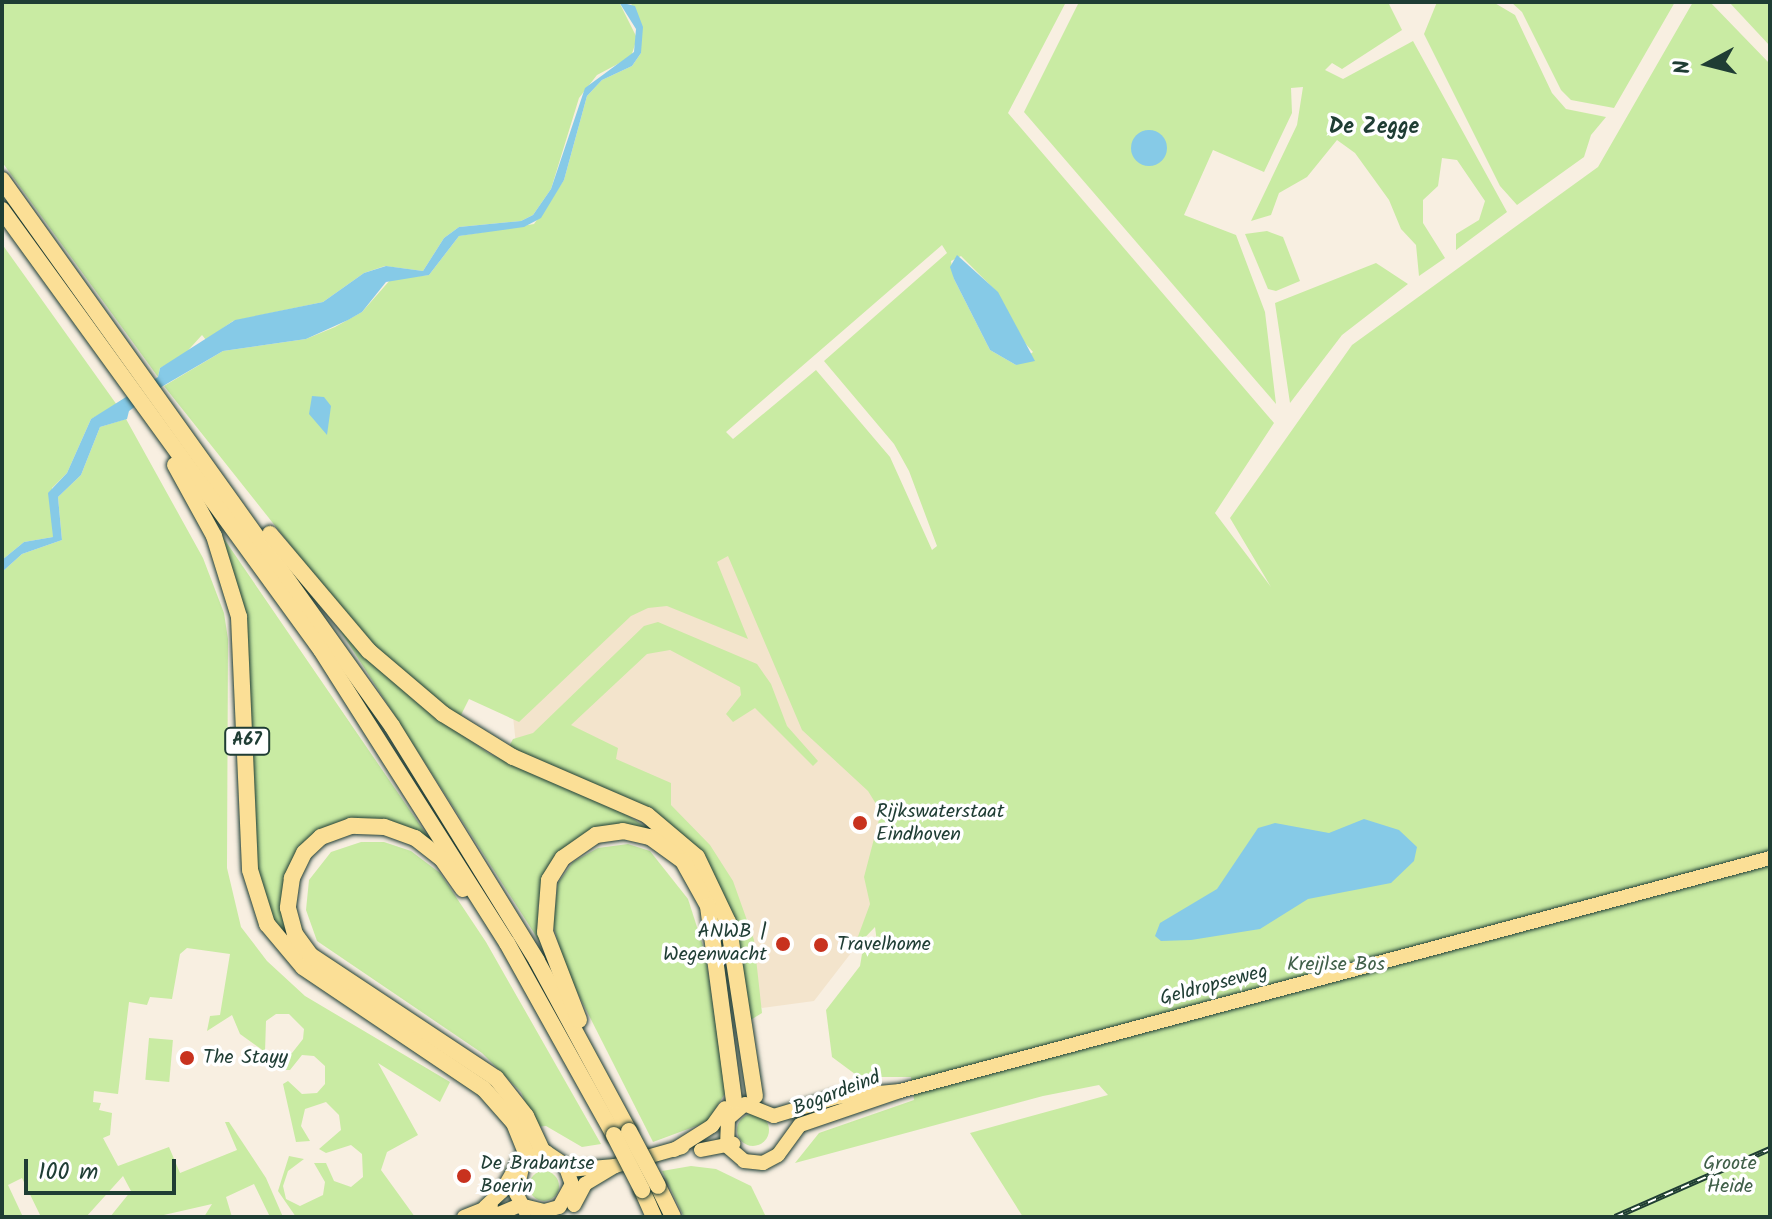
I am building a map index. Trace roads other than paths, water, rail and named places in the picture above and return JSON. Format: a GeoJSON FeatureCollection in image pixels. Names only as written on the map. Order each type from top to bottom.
{"type":"FeatureCollection","features":[{"type":"Feature","properties":{"kind":"highway","name":"A67"},"geometry":{"type":"LineString","coordinates":[[2,180],[321,650],[507,943],[621,1133],[650,1188],[673,1217]]}},
{"type":"Feature","properties":{"kind":"highway","name":"A67"},"geometry":{"type":"LineString","coordinates":[[2,210],[226,491],[392,726],[598,1070]]}},
{"type":"Feature","properties":{"kind":"highway","name":"A67"},"geometry":{"type":"LineString","coordinates":[[145,393],[214,536],[236,600],[245,656],[250,870],[267,924],[303,967],[478,1083],[507,1117],[530,1157]]}},
{"type":"Feature","properties":{"kind":"highway","name":"A67"},"geometry":{"type":"LineString","coordinates":[[226,491],[258,518],[369,651],[420,696],[513,757],[647,815],[697,857],[728,922],[742,1100]]}},
{"type":"Feature","properties":{"kind":"highway","name":"A67"},"geometry":{"type":"LineString","coordinates":[[507,943],[433,851],[395,829],[351,826],[321,837],[304,853],[289,887],[292,924],[310,955],[485,1069],[517,1102],[530,1157]]}},
{"type":"Feature","properties":{"kind":"highway","name":"A67"},"geometry":{"type":"LineString","coordinates":[[621,1133],[548,942],[544,897],[553,872],[570,851],[596,835],[623,831],[650,837],[670,849],[704,894],[715,934],[732,1073],[742,1100]]}},
{"type":"Feature","properties":{"kind":"highway","name":"A67"},"geometry":{"type":"LineString","coordinates":[[650,1188],[654,1217]]}},
{"type":"Feature","properties":{"kind":"main road","name":"Geldropseweg"},"geometry":{"type":"LineString","coordinates":[[900,1091],[1770,858]]}},
{"type":"Feature","properties":{"kind":"main road","name":"Bogardeind"},"geometry":{"type":"LineString","coordinates":[[778,1112],[872,1091],[900,1091]]}},
{"type":"Feature","properties":{"kind":"main road","name":"Bogardeind"},"geometry":{"type":"LineString","coordinates":[[764,1158],[778,1155],[791,1133],[800,1125],[900,1091]]}},
{"type":"Feature","properties":{"kind":"main road"},"geometry":{"type":"LineString","coordinates":[[674,1150],[701,1150],[724,1136],[742,1100],[778,1112],[780,1138],[764,1158],[749,1155],[724,1136]]}},
{"type":"Feature","properties":{"kind":"main road"},"geometry":{"type":"LineString","coordinates":[[569,1173],[594,1166],[615,1166],[724,1136]]}},
{"type":"Feature","properties":{"kind":"main road"},"geometry":{"type":"LineString","coordinates":[[504,1217],[520,1202],[530,1157],[556,1157],[569,1173],[569,1196],[560,1213]]}},
{"type":"Feature","properties":{"kind":"main road"},"geometry":{"type":"LineString","coordinates":[[560,1213],[581,1189],[615,1166]]}},
{"type":"Feature","properties":{"kind":"main road"},"geometry":{"type":"LineString","coordinates":[[464,1217],[520,1202],[560,1213]]}},
{"type":"Feature","properties":{"kind":"water"},"geometry":{"type":"Polygon","coordinates":[[[619,2],[635,6],[643,27],[641,53],[632,66],[602,80],[587,96],[564,180],[541,218],[524,227],[459,236],[429,275],[386,282],[362,312],[348,320],[306,339],[223,351],[163,386],[129,411],[127,419],[100,427],[81,475],[58,497],[62,540],[22,554],[2,572],[2,560],[24,542],[53,537],[48,493],[67,473],[91,419],[158,377],[160,368],[235,320],[323,302],[364,273],[386,266],[423,271],[444,238],[459,227],[521,221],[533,215],[551,189],[585,88],[634,52],[636,29],[619,2]]]}},
{"type":"Feature","properties":{"kind":"water"},"geometry":{"type":"Polygon","coordinates":[[[1149,130],[1161,136],[1167,148],[1161,160],[1149,166],[1137,160],[1131,148],[1137,136],[1149,130]]]}},
{"type":"Feature","properties":{"kind":"water"},"geometry":{"type":"Polygon","coordinates":[[[957,255],[998,292],[1035,361],[1016,365],[990,350],[954,279],[950,267],[957,255]]]}},
{"type":"Feature","properties":{"kind":"water"},"geometry":{"type":"Polygon","coordinates":[[[312,396],[324,397],[331,406],[327,435],[309,414],[312,396]]]}},
{"type":"Feature","properties":{"kind":"water"},"geometry":{"type":"Polygon","coordinates":[[[1364,819],[1399,830],[1417,847],[1414,861],[1391,883],[1308,899],[1260,929],[1191,940],[1161,941],[1155,936],[1160,923],[1217,889],[1258,828],[1275,823],[1329,833],[1364,819]]]}},
{"type":"Feature","properties":{"kind":"railway"},"geometry":{"type":"LineString","coordinates":[[1615,1217],[1770,1149]]}},
{"type":"Feature","properties":{"kind":"place","name":"Rijkswaterstaat Eindhoven"},"geometry":{"type":"Point","coordinates":[860,823]}},
{"type":"Feature","properties":{"kind":"place","name":"ANWB | Wegenwacht"},"geometry":{"type":"Point","coordinates":[783,944]}},
{"type":"Feature","properties":{"kind":"place","name":"Travelhome"},"geometry":{"type":"Point","coordinates":[821,945]}},
{"type":"Feature","properties":{"kind":"place","name":"The Stayy"},"geometry":{"type":"Point","coordinates":[187,1058]}},
{"type":"Feature","properties":{"kind":"place","name":"De Brabantse Boerin"},"geometry":{"type":"Point","coordinates":[464,1176]}},
{"type":"Feature","properties":{"kind":"district","name":"De Zegge"},"geometry":{"type":"Point","coordinates":[1374,128]}},
{"type":"Feature","properties":{"kind":"park label","name":"Kreijlse Bos"},"geometry":{"type":"Point","coordinates":[1336,965]}},
{"type":"Feature","properties":{"kind":"park label","name":"Groote Heide"},"geometry":{"type":"Point","coordinates":[1730,1176]}}]}
